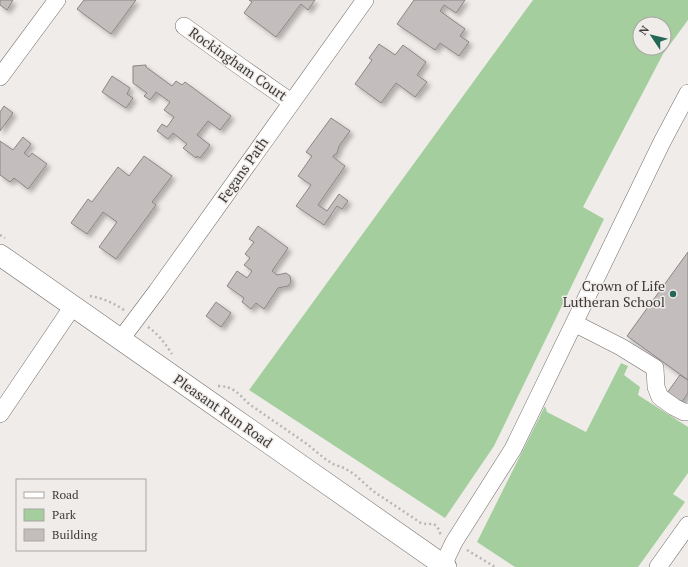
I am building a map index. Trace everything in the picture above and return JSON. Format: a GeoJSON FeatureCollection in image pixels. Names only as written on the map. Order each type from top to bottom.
{"type":"FeatureCollection","features":[{"type":"Feature","properties":{"kind":"main road","name":"Pleasant Run Road"},"geometry":{"type":"LineString","coordinates":[[5,248],[81,301],[121,339],[444,566]]}},
{"type":"Feature","properties":{"kind":"street"},"geometry":{"type":"LineString","coordinates":[[0,77],[57,0]]}},
{"type":"Feature","properties":{"kind":"street","name":"Fegans Path"},"geometry":{"type":"LineString","coordinates":[[121,339],[364,0]]}},
{"type":"Feature","properties":{"kind":"street","name":"Rockingham Court"},"geometry":{"type":"LineString","coordinates":[[184,26],[291,102]]}},
{"type":"Feature","properties":{"kind":"street"},"geometry":{"type":"LineString","coordinates":[[444,566],[454,542],[513,448],[662,142],[688,93]]}},
{"type":"Feature","properties":{"kind":"street"},"geometry":{"type":"LineString","coordinates":[[0,414],[81,301]]}},
{"type":"Feature","properties":{"kind":"street"},"geometry":{"type":"LineString","coordinates":[[574,323],[621,347],[655,368],[656,387],[660,397],[674,408],[688,412]]}},
{"type":"Feature","properties":{"kind":"street"},"geometry":{"type":"LineString","coordinates":[[658,567],[688,524]]}},
{"type":"Feature","properties":{"kind":"path"},"geometry":{"type":"LineString","coordinates":[[0,235],[5,248]]}},
{"type":"Feature","properties":{"kind":"path"},"geometry":{"type":"LineString","coordinates":[[81,301],[105,300],[116,305],[154,331],[165,342],[174,355]]}},
{"type":"Feature","properties":{"kind":"path"},"geometry":{"type":"LineString","coordinates":[[216,386],[225,386],[234,390],[249,404],[307,444],[324,458],[354,474],[374,491],[421,523],[435,525],[440,533],[495,567]]}},
{"type":"Feature","properties":{"kind":"green space"},"geometry":{"type":"Polygon","coordinates":[[[533,0],[688,0],[688,20],[672,42],[672,16],[632,16],[632,56],[662,56],[583,207],[604,219],[494,446],[445,518],[249,390],[533,0]]]}},
{"type":"Feature","properties":{"kind":"green space"},"geometry":{"type":"Polygon","coordinates":[[[621,363],[628,366],[624,375],[640,387],[638,395],[688,427],[688,473],[673,494],[685,502],[638,567],[515,567],[477,542],[545,406],[547,412],[586,432],[621,363]]]}},
{"type":"Feature","properties":{"kind":"building"},"geometry":{"type":"Polygon","coordinates":[[[0,0],[13,0],[7,10],[0,5],[0,0]]]}},
{"type":"Feature","properties":{"kind":"building"},"geometry":{"type":"Polygon","coordinates":[[[84,0],[136,0],[111,34],[77,9],[84,0]]]}},
{"type":"Feature","properties":{"kind":"building"},"geometry":{"type":"Polygon","coordinates":[[[249,0],[315,0],[308,10],[301,4],[276,37],[244,13],[252,2],[249,0]]]}},
{"type":"Feature","properties":{"kind":"building"},"geometry":{"type":"Polygon","coordinates":[[[414,0],[465,0],[456,13],[444,5],[440,11],[465,29],[460,36],[469,42],[459,56],[440,43],[435,50],[397,24],[414,0]]]}},
{"type":"Feature","properties":{"kind":"building"},"geometry":{"type":"Polygon","coordinates":[[[379,44],[395,55],[403,45],[426,62],[417,75],[427,82],[415,97],[396,83],[381,103],[355,84],[372,60],[369,58],[379,44]]]}},
{"type":"Feature","properties":{"kind":"building"},"geometry":{"type":"Polygon","coordinates":[[[146,65],[146,67],[172,86],[176,81],[182,85],[185,82],[231,116],[220,130],[208,121],[197,135],[210,145],[200,158],[197,156],[196,158],[183,148],[187,144],[173,133],[168,139],[157,131],[162,124],[167,127],[174,117],[164,110],[170,102],[156,92],[150,100],[144,96],[147,93],[133,83],[133,66],[146,65]]]}},
{"type":"Feature","properties":{"kind":"building"},"geometry":{"type":"Polygon","coordinates":[[[112,76],[130,88],[127,94],[133,98],[126,108],[102,92],[112,76]]]}},
{"type":"Feature","properties":{"kind":"building"},"geometry":{"type":"Polygon","coordinates":[[[4,106],[13,113],[0,131],[0,112],[4,106]]]}},
{"type":"Feature","properties":{"kind":"building"},"geometry":{"type":"Polygon","coordinates":[[[331,118],[350,131],[339,146],[337,153],[333,156],[345,166],[318,205],[327,211],[339,194],[348,201],[342,209],[337,206],[324,225],[296,206],[311,185],[298,176],[312,156],[306,152],[331,118]]]}},
{"type":"Feature","properties":{"kind":"building"},"geometry":{"type":"Polygon","coordinates":[[[23,137],[31,144],[24,153],[29,157],[32,153],[47,164],[28,189],[14,178],[10,182],[0,175],[0,141],[13,150],[23,137]]]}},
{"type":"Feature","properties":{"kind":"building"},"geometry":{"type":"Polygon","coordinates":[[[144,156],[172,176],[152,202],[156,205],[116,259],[99,247],[117,222],[103,212],[87,234],[71,223],[88,199],[92,202],[118,167],[129,176],[144,156]]]}},
{"type":"Feature","properties":{"kind":"building"},"geometry":{"type":"Polygon","coordinates":[[[258,226],[288,248],[272,271],[277,275],[286,273],[290,276],[291,282],[288,286],[278,288],[264,309],[256,303],[251,309],[242,302],[244,298],[227,286],[237,271],[247,278],[252,271],[244,265],[250,258],[245,254],[254,242],[249,239],[258,226]]]}},
{"type":"Feature","properties":{"kind":"building","name":"Crown of Life Lutheran School"},"geometry":{"type":"Polygon","coordinates":[[[688,252],[688,380],[627,336],[688,252]]]}},
{"type":"Feature","properties":{"kind":"building"},"geometry":{"type":"Polygon","coordinates":[[[216,302],[231,313],[221,327],[206,316],[216,302]]]}},
{"type":"Feature","properties":{"kind":"building"},"geometry":{"type":"Polygon","coordinates":[[[680,375],[688,380],[688,393],[681,403],[667,393],[680,375]]]}},
{"type":"Feature","properties":{"kind":"place","name":"Crown of Life Lutheran School"},"geometry":{"type":"Point","coordinates":[673,294]}}]}
